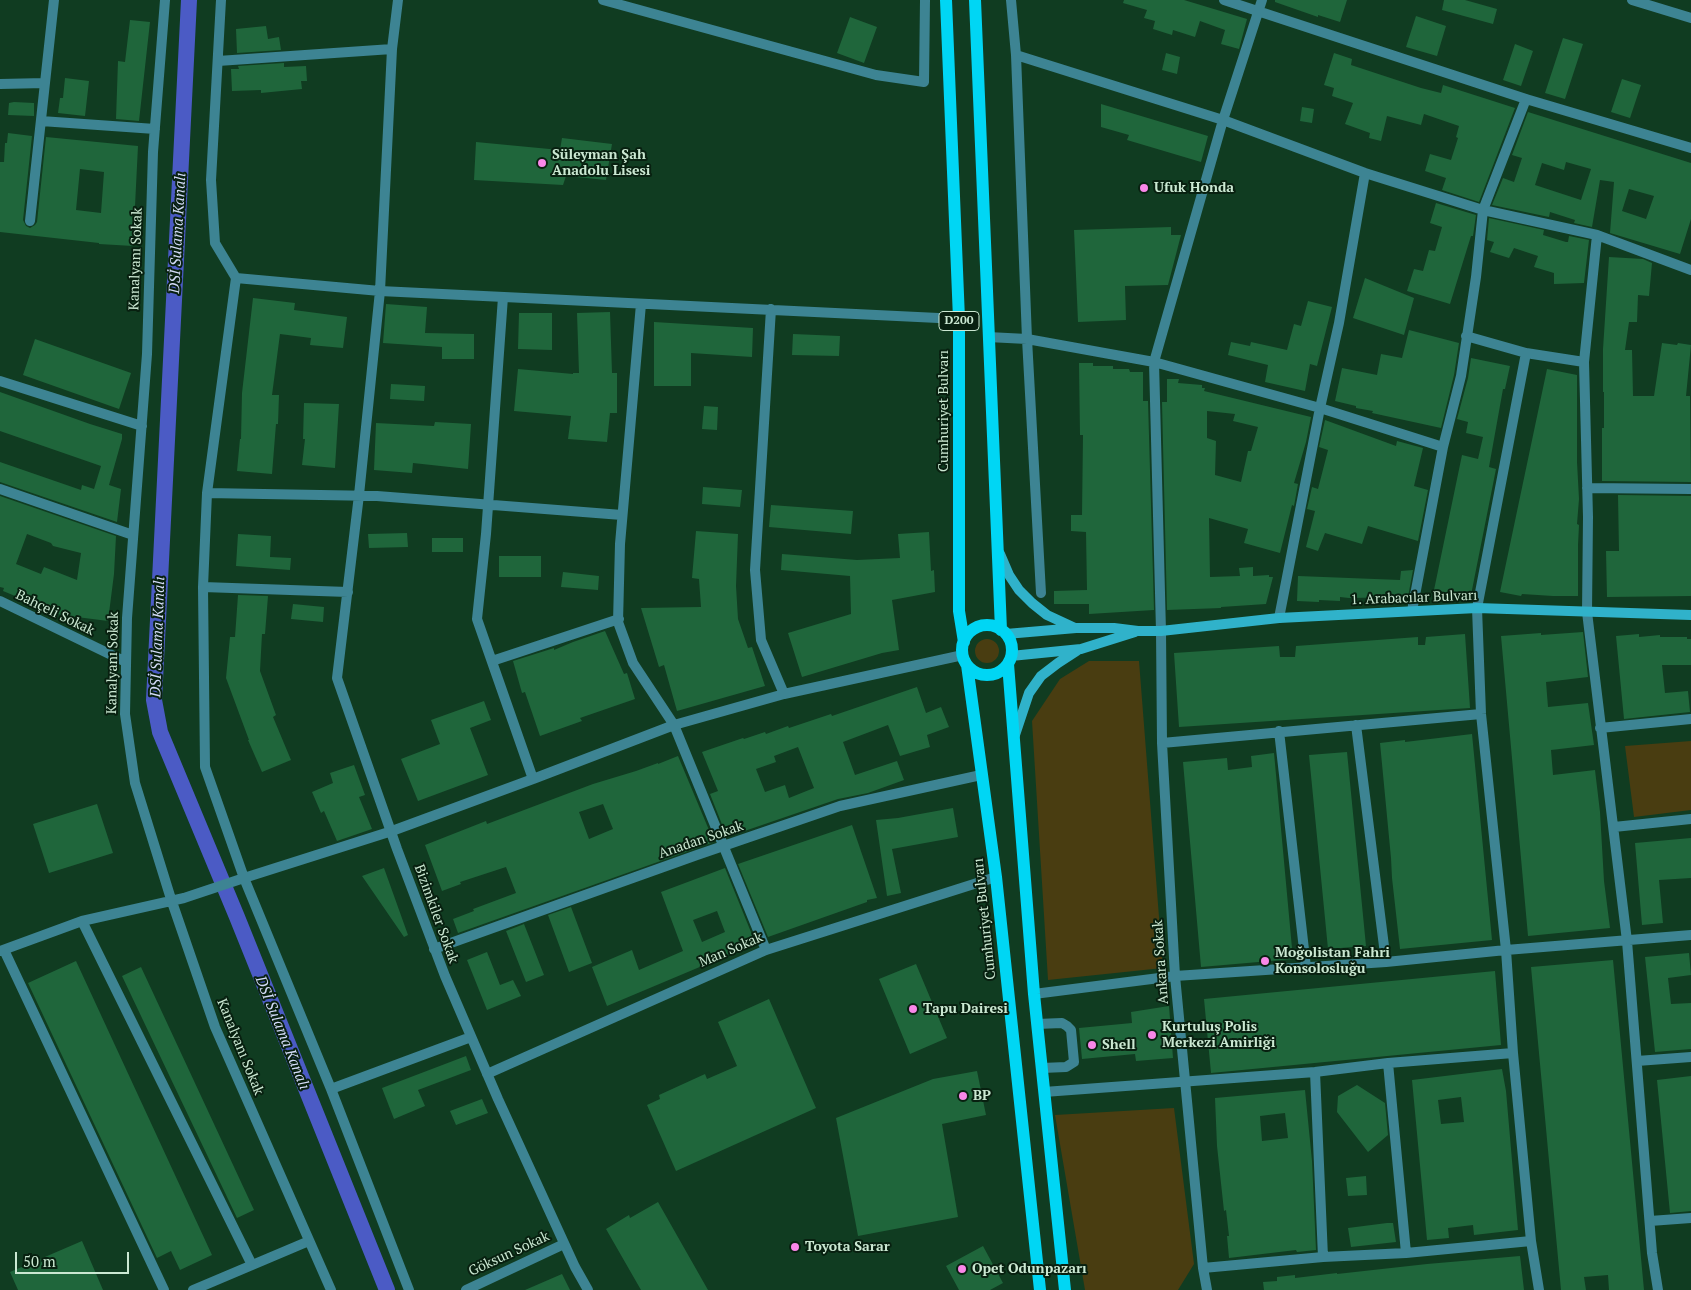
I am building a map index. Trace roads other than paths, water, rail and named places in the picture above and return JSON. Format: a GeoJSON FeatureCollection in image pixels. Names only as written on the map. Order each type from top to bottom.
{"type":"FeatureCollection","features":[{"type":"Feature","properties":{"kind":"main road","name":"Cumhuriyet Bulvarı"},"geometry":{"type":"LineString","coordinates":[[946,0],[959,319],[959,611],[996,877],[1040,1290]]}},
{"type":"Feature","properties":{"kind":"main road"},"geometry":{"type":"LineString","coordinates":[[975,0],[988,336],[1004,632],[1011,643],[1013,738],[1034,994],[1064,1285],[1073,1290]]}},
{"type":"Feature","properties":{"kind":"main road"},"geometry":{"type":"LineString","coordinates":[[1000,554],[1009,575],[1032,604],[1047,615],[1076,628]]}},
{"type":"Feature","properties":{"kind":"main road","name":"1. Arabacılar Bulvarı"},"geometry":{"type":"LineString","coordinates":[[1004,632],[1076,628],[1161,631],[1279,618],[1477,608],[1691,616]]}},
{"type":"Feature","properties":{"kind":"main road"},"geometry":{"type":"LineString","coordinates":[[1004,632],[987,625],[980,626],[973,630],[965,654],[974,671],[982,674],[990,675],[998,672],[1010,660]]}},
{"type":"Feature","properties":{"kind":"main road","name":"1. Arabacılar Bulvarı"},"geometry":{"type":"LineString","coordinates":[[1010,660],[1081,649],[1138,631]]}},
{"type":"Feature","properties":{"kind":"main road"},"geometry":{"type":"LineString","coordinates":[[1013,738],[1029,693],[1041,676],[1081,649]]}},
{"type":"Feature","properties":{"kind":"street"},"geometry":{"type":"LineString","coordinates":[[30,221],[54,0]]}},
{"type":"Feature","properties":{"kind":"street","name":"Kanalyanı Sokak"},"geometry":{"type":"LineString","coordinates":[[165,0],[154,129],[147,354],[127,618],[125,714],[135,783],[171,899],[215,1028],[331,1290]]}},
{"type":"Feature","properties":{"kind":"street"},"geometry":{"type":"LineString","coordinates":[[221,0],[211,180],[215,243],[236,278],[207,493],[203,586],[206,766],[244,878],[409,1290]]}},
{"type":"Feature","properties":{"kind":"street","name":"Bizimkiler Sokak"},"geometry":{"type":"LineString","coordinates":[[398,0],[392,49],[380,291],[338,678],[434,949],[487,1074],[564,1244],[588,1290]]}},
{"type":"Feature","properties":{"kind":"street"},"geometry":{"type":"LineString","coordinates":[[603,0],[627,3],[876,76],[924,82],[925,0]]}},
{"type":"Feature","properties":{"kind":"street"},"geometry":{"type":"LineString","coordinates":[[1011,0],[1016,55],[1027,339],[1041,592]]}},
{"type":"Feature","properties":{"kind":"street"},"geometry":{"type":"LineString","coordinates":[[1224,0],[1526,99],[1691,148]]}},
{"type":"Feature","properties":{"kind":"street","name":"Ankara Sokak"},"geometry":{"type":"LineString","coordinates":[[1207,1290],[1175,976],[1162,743],[1154,362],[1223,120],[1260,12],[1262,0]]}},
{"type":"Feature","properties":{"kind":"street"},"geometry":{"type":"LineString","coordinates":[[1632,0],[1691,18]]}},
{"type":"Feature","properties":{"kind":"street"},"geometry":{"type":"LineString","coordinates":[[218,61],[392,49]]}},
{"type":"Feature","properties":{"kind":"street"},"geometry":{"type":"LineString","coordinates":[[1016,55],[1223,120],[1364,173],[1483,210],[1597,235],[1691,270]]}},
{"type":"Feature","properties":{"kind":"street"},"geometry":{"type":"LineString","coordinates":[[0,84],[45,83]]}},
{"type":"Feature","properties":{"kind":"street"},"geometry":{"type":"LineString","coordinates":[[1412,611],[1443,447],[1461,376],[1466,336],[1471,316],[1483,210],[1526,99]]}},
{"type":"Feature","properties":{"kind":"street"},"geometry":{"type":"LineString","coordinates":[[41,121],[154,129]]}},
{"type":"Feature","properties":{"kind":"street"},"geometry":{"type":"LineString","coordinates":[[1279,618],[1320,408],[1339,323],[1364,173]]}},
{"type":"Feature","properties":{"kind":"street"},"geometry":{"type":"LineString","coordinates":[[1597,235],[1584,362],[1588,612],[1600,728],[1627,940],[1650,1221],[1658,1290]]}},
{"type":"Feature","properties":{"kind":"street"},"geometry":{"type":"LineString","coordinates":[[236,278],[380,291],[959,319]]}},
{"type":"Feature","properties":{"kind":"street"},"geometry":{"type":"LineString","coordinates":[[503,297],[488,504],[477,619],[533,779]]}},
{"type":"Feature","properties":{"kind":"street"},"geometry":{"type":"LineString","coordinates":[[640,304],[620,544],[619,619],[633,663],[674,725],[766,950]]}},
{"type":"Feature","properties":{"kind":"street"},"geometry":{"type":"LineString","coordinates":[[771,309],[755,570],[761,640],[784,694]]}},
{"type":"Feature","properties":{"kind":"street"},"geometry":{"type":"LineString","coordinates":[[988,336],[1027,339],[1154,362],[1320,408],[1443,447]]}},
{"type":"Feature","properties":{"kind":"street"},"geometry":{"type":"LineString","coordinates":[[1466,336],[1526,353],[1584,362]]}},
{"type":"Feature","properties":{"kind":"street"},"geometry":{"type":"LineString","coordinates":[[1526,353],[1477,608],[1481,714],[1506,950],[1513,1053],[1531,1241],[1539,1290]]}},
{"type":"Feature","properties":{"kind":"street"},"geometry":{"type":"LineString","coordinates":[[0,381],[142,426]]}},
{"type":"Feature","properties":{"kind":"street"},"geometry":{"type":"LineString","coordinates":[[1587,488],[1691,489]]}},
{"type":"Feature","properties":{"kind":"street"},"geometry":{"type":"LineString","coordinates":[[0,489],[133,535]]}},
{"type":"Feature","properties":{"kind":"street"},"geometry":{"type":"LineString","coordinates":[[207,493],[359,495],[622,515]]}},
{"type":"Feature","properties":{"kind":"street"},"geometry":{"type":"LineString","coordinates":[[203,586],[348,592]]}},
{"type":"Feature","properties":{"kind":"street","name":"Bahçeli Sokak"},"geometry":{"type":"LineString","coordinates":[[0,601],[126,662]]}},
{"type":"Feature","properties":{"kind":"street"},"geometry":{"type":"LineString","coordinates":[[492,661],[619,619]]}},
{"type":"Feature","properties":{"kind":"street"},"geometry":{"type":"LineString","coordinates":[[164,1290],[2,951],[82,921],[171,899],[184,898],[392,831],[674,725],[784,694],[965,654]]}},
{"type":"Feature","properties":{"kind":"street"},"geometry":{"type":"LineString","coordinates":[[1162,743],[1481,714]]}},
{"type":"Feature","properties":{"kind":"street"},"geometry":{"type":"LineString","coordinates":[[1600,728],[1691,719]]}},
{"type":"Feature","properties":{"kind":"street"},"geometry":{"type":"LineString","coordinates":[[1356,725],[1386,962]]}},
{"type":"Feature","properties":{"kind":"street"},"geometry":{"type":"LineString","coordinates":[[1279,732],[1306,967]]}},
{"type":"Feature","properties":{"kind":"street","name":"Anadan Sokak"},"geometry":{"type":"LineString","coordinates":[[434,949],[840,806],[981,775]]}},
{"type":"Feature","properties":{"kind":"street"},"geometry":{"type":"LineString","coordinates":[[1614,827],[1691,819]]}},
{"type":"Feature","properties":{"kind":"street","name":"Man Sokak"},"geometry":{"type":"LineString","coordinates":[[487,1074],[766,950],[996,877]]}},
{"type":"Feature","properties":{"kind":"street"},"geometry":{"type":"LineString","coordinates":[[82,921],[252,1265]]}},
{"type":"Feature","properties":{"kind":"street"},"geometry":{"type":"LineString","coordinates":[[1034,994],[1175,976],[1386,962],[1691,935]]}},
{"type":"Feature","properties":{"kind":"street"},"geometry":{"type":"LineString","coordinates":[[1037,1024],[1062,1023],[1071,1030],[1074,1062],[1066,1067],[1042,1068]]}},
{"type":"Feature","properties":{"kind":"street"},"geometry":{"type":"LineString","coordinates":[[330,1089],[471,1037]]}},
{"type":"Feature","properties":{"kind":"street"},"geometry":{"type":"LineString","coordinates":[[1044,1092],[1315,1072],[1388,1063],[1513,1053]]}},
{"type":"Feature","properties":{"kind":"street"},"geometry":{"type":"LineString","coordinates":[[1637,1061],[1691,1057]]}},
{"type":"Feature","properties":{"kind":"street"},"geometry":{"type":"LineString","coordinates":[[1388,1063],[1406,1253]]}},
{"type":"Feature","properties":{"kind":"street"},"geometry":{"type":"LineString","coordinates":[[1315,1072],[1323,1256]]}},
{"type":"Feature","properties":{"kind":"street"},"geometry":{"type":"LineString","coordinates":[[1650,1221],[1691,1218]]}},
{"type":"Feature","properties":{"kind":"street"},"geometry":{"type":"LineString","coordinates":[[1204,1268],[1323,1256],[1406,1253],[1531,1241]]}},
{"type":"Feature","properties":{"kind":"street"},"geometry":{"type":"LineString","coordinates":[[193,1290],[309,1242]]}},
{"type":"Feature","properties":{"kind":"street","name":"Göksun Sokak"},"geometry":{"type":"LineString","coordinates":[[466,1290],[564,1244]]}},
{"type":"Feature","properties":{"kind":"waterway","name":"DSİ Sulama Kanalı"},"geometry":{"type":"LineString","coordinates":[[189,0],[154,700],[160,732],[237,917],[387,1290]]}},
{"type":"Feature","properties":{"kind":"place","name":"Süleyman Şah Anadolu Lisesi"},"geometry":{"type":"Point","coordinates":[542,163]}},
{"type":"Feature","properties":{"kind":"place","name":"Ufuk Honda"},"geometry":{"type":"Point","coordinates":[1144,188]}},
{"type":"Feature","properties":{"kind":"place","name":"Moğolistan Fahri Konsolosluğu"},"geometry":{"type":"Point","coordinates":[1265,961]}},
{"type":"Feature","properties":{"kind":"place","name":"Tapu Dairesi"},"geometry":{"type":"Point","coordinates":[913,1009]}},
{"type":"Feature","properties":{"kind":"place","name":"Kurtuluş Polis Merkezi Amirliği"},"geometry":{"type":"Point","coordinates":[1152,1035]}},
{"type":"Feature","properties":{"kind":"place","name":"Shell"},"geometry":{"type":"Point","coordinates":[1092,1045]}},
{"type":"Feature","properties":{"kind":"place","name":"BP"},"geometry":{"type":"Point","coordinates":[963,1096]}},
{"type":"Feature","properties":{"kind":"place","name":"Toyota Sarar"},"geometry":{"type":"Point","coordinates":[795,1247]}},
{"type":"Feature","properties":{"kind":"place","name":"Opet Odunpazarı"},"geometry":{"type":"Point","coordinates":[962,1269]}}]}
